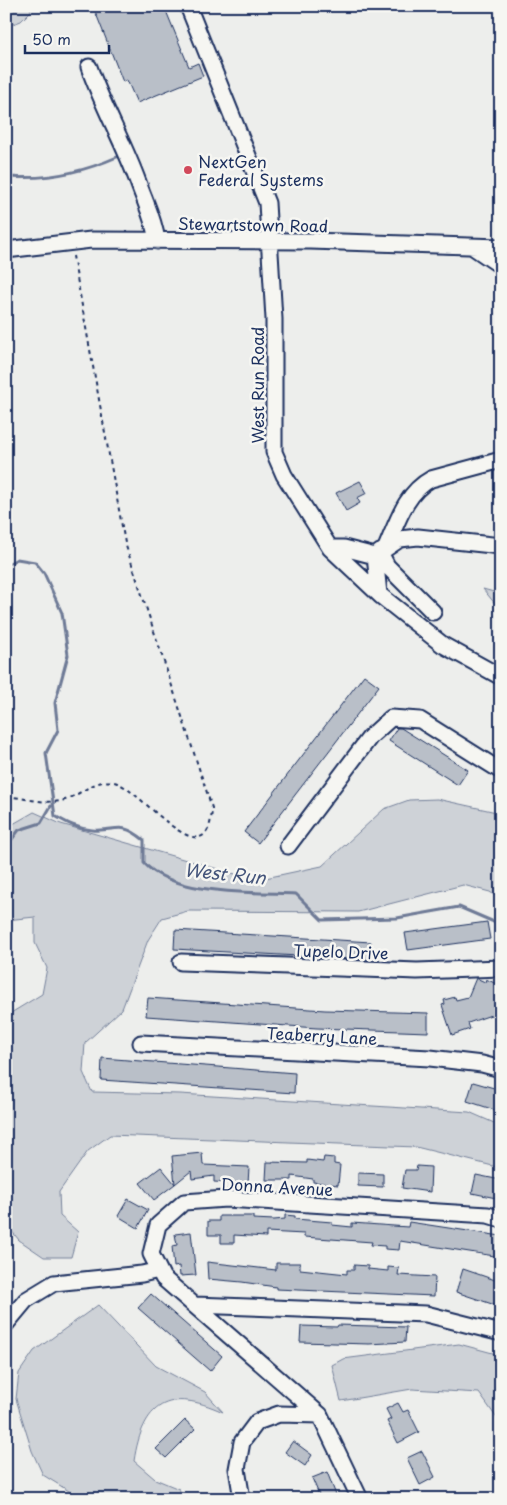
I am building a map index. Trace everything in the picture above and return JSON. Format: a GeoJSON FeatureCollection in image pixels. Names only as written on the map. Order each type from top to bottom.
{"type":"FeatureCollection","features":[{"type":"Feature","properties":{"kind":"street","name":"West Run Road"},"geometry":{"type":"LineString","coordinates":[[188,6],[267,203],[271,242],[274,452],[284,475],[330,548],[379,594],[443,645],[501,677]]}},
{"type":"Feature","properties":{"kind":"street"},"geometry":{"type":"LineString","coordinates":[[89,67],[102,104],[134,169],[155,224],[157,241]]}},
{"type":"Feature","properties":{"kind":"street","name":"Stewartstown Road"},"geometry":{"type":"LineString","coordinates":[[13,249],[70,241],[310,241],[501,248]]}},
{"type":"Feature","properties":{"kind":"street"},"geometry":{"type":"LineString","coordinates":[[472,246],[501,266]]}},
{"type":"Feature","properties":{"kind":"street"},"geometry":{"type":"LineString","coordinates":[[379,594],[380,552],[411,494],[421,484],[431,479],[501,460]]}},
{"type":"Feature","properties":{"kind":"street"},"geometry":{"type":"LineString","coordinates":[[330,548],[380,552],[400,539],[418,537],[501,546]]}},
{"type":"Feature","properties":{"kind":"street"},"geometry":{"type":"LineString","coordinates":[[380,552],[388,566],[433,612]]}},
{"type":"Feature","properties":{"kind":"street"},"geometry":{"type":"LineString","coordinates":[[288,846],[370,736],[390,718],[420,720],[501,770]]}},
{"type":"Feature","properties":{"kind":"street","name":"Tupelo Drive"},"geometry":{"type":"LineString","coordinates":[[181,962],[417,971],[501,968]]}},
{"type":"Feature","properties":{"kind":"street","name":"Teaberry Lane"},"geometry":{"type":"LineString","coordinates":[[141,1043],[430,1058],[482,1064],[501,1069]]}},
{"type":"Feature","properties":{"kind":"street","name":"Donna Avenue"},"geometry":{"type":"LineString","coordinates":[[320,1415],[164,1278],[151,1254],[158,1225],[184,1202],[236,1200],[488,1215],[501,1219]]}},
{"type":"Feature","properties":{"kind":"street"},"geometry":{"type":"LineString","coordinates":[[6,1324],[26,1300],[54,1283],[142,1274],[159,1270]]}},
{"type":"Feature","properties":{"kind":"street"},"geometry":{"type":"LineString","coordinates":[[195,1305],[426,1314],[501,1333]]}},
{"type":"Feature","properties":{"kind":"street"},"geometry":{"type":"LineString","coordinates":[[242,1499],[237,1469],[242,1442],[257,1422],[279,1414],[320,1415],[360,1499]]}},
{"type":"Feature","properties":{"kind":"path"},"geometry":{"type":"LineString","coordinates":[[7,796],[60,801],[91,786],[103,782],[115,782],[132,791],[179,832],[193,838],[204,835],[212,825],[212,808],[125,543],[70,241]]}},
{"type":"Feature","properties":{"kind":"shaded area"},"geometry":{"type":"Polygon","coordinates":[[[6,6],[30,6],[31,11],[21,21],[8,26],[6,6]]]}},
{"type":"Feature","properties":{"kind":"shaded area"},"geometry":{"type":"Polygon","coordinates":[[[483,589],[501,594],[501,611],[483,589]]]}},
{"type":"Feature","properties":{"kind":"shaded area"},"geometry":{"type":"Polygon","coordinates":[[[437,799],[501,813],[501,900],[490,892],[463,885],[358,912],[188,911],[162,918],[148,940],[122,1009],[85,1043],[83,1072],[92,1092],[180,1094],[469,1112],[501,1126],[501,1168],[416,1147],[110,1135],[88,1151],[59,1192],[60,1216],[78,1232],[71,1257],[44,1257],[19,1240],[6,1224],[6,1016],[42,994],[47,968],[35,943],[35,917],[6,920],[6,831],[13,824],[34,812],[61,824],[256,880],[322,866],[384,809],[409,800],[437,799]]]}},
{"type":"Feature","properties":{"kind":"shaded area"},"geometry":{"type":"Polygon","coordinates":[[[98,1305],[156,1366],[205,1392],[223,1412],[187,1401],[173,1401],[161,1405],[152,1413],[144,1425],[134,1461],[155,1479],[179,1489],[184,1499],[82,1499],[43,1475],[32,1451],[16,1399],[19,1373],[34,1351],[98,1305]]]}},
{"type":"Feature","properties":{"kind":"shaded area"},"geometry":{"type":"Polygon","coordinates":[[[459,1344],[500,1355],[501,1424],[479,1393],[412,1389],[341,1401],[332,1365],[343,1359],[459,1344]]]}},
{"type":"Feature","properties":{"kind":"building"},"geometry":{"type":"Polygon","coordinates":[[[93,6],[164,6],[189,67],[198,63],[203,76],[137,103],[127,80],[123,82],[93,6]]]}},
{"type":"Feature","properties":{"kind":"building"},"geometry":{"type":"Polygon","coordinates":[[[360,481],[367,493],[357,498],[360,503],[346,511],[336,493],[360,481]]]}},
{"type":"Feature","properties":{"kind":"building"},"geometry":{"type":"Polygon","coordinates":[[[364,675],[379,686],[258,843],[244,832],[364,675]]]}},
{"type":"Feature","properties":{"kind":"building"},"geometry":{"type":"Polygon","coordinates":[[[397,728],[401,728],[468,770],[458,785],[389,741],[397,728]]]}},
{"type":"Feature","properties":{"kind":"building"},"geometry":{"type":"Polygon","coordinates":[[[487,922],[490,939],[408,950],[405,933],[487,922]]]}},
{"type":"Feature","properties":{"kind":"building"},"geometry":{"type":"Polygon","coordinates":[[[175,930],[371,942],[370,960],[174,949],[175,930]]]}},
{"type":"Feature","properties":{"kind":"building"},"geometry":{"type":"Polygon","coordinates":[[[476,978],[485,982],[486,979],[501,986],[501,1019],[491,1015],[468,1023],[470,1029],[452,1035],[442,1005],[445,1004],[444,1000],[455,997],[456,1000],[468,997],[476,978]]]}},
{"type":"Feature","properties":{"kind":"building"},"geometry":{"type":"Polygon","coordinates":[[[148,998],[325,1010],[428,1013],[428,1032],[317,1028],[146,1016],[148,998]]]}},
{"type":"Feature","properties":{"kind":"building"},"geometry":{"type":"Polygon","coordinates":[[[102,1058],[295,1073],[294,1093],[101,1080],[102,1058]]]}},
{"type":"Feature","properties":{"kind":"building"},"geometry":{"type":"Polygon","coordinates":[[[473,1082],[501,1090],[501,1112],[467,1101],[473,1082]]]}},
{"type":"Feature","properties":{"kind":"building"},"geometry":{"type":"Polygon","coordinates":[[[202,1153],[203,1165],[249,1167],[248,1184],[214,1182],[214,1176],[192,1179],[191,1171],[175,1184],[172,1156],[202,1153]]]}},
{"type":"Feature","properties":{"kind":"building"},"geometry":{"type":"Polygon","coordinates":[[[324,1157],[334,1158],[334,1164],[340,1165],[338,1185],[313,1182],[313,1179],[292,1176],[292,1180],[266,1180],[267,1162],[307,1163],[307,1160],[323,1162],[324,1157]]]}},
{"type":"Feature","properties":{"kind":"building"},"geometry":{"type":"Polygon","coordinates":[[[417,1166],[431,1167],[430,1192],[402,1188],[405,1170],[416,1170],[417,1166]]]}},
{"type":"Feature","properties":{"kind":"building"},"geometry":{"type":"Polygon","coordinates":[[[161,1167],[175,1184],[154,1200],[140,1183],[161,1167]]]}},
{"type":"Feature","properties":{"kind":"building"},"geometry":{"type":"Polygon","coordinates":[[[358,1173],[383,1174],[383,1187],[358,1186],[358,1173]]]}},
{"type":"Feature","properties":{"kind":"building"},"geometry":{"type":"Polygon","coordinates":[[[476,1175],[501,1180],[501,1199],[472,1193],[476,1175]]]}},
{"type":"Feature","properties":{"kind":"building"},"geometry":{"type":"Polygon","coordinates":[[[128,1199],[148,1210],[138,1228],[118,1216],[128,1199]]]}},
{"type":"Feature","properties":{"kind":"building"},"geometry":{"type":"Polygon","coordinates":[[[285,1215],[295,1216],[295,1219],[332,1222],[332,1225],[352,1227],[352,1223],[408,1227],[409,1222],[501,1236],[501,1257],[400,1241],[399,1250],[371,1245],[372,1242],[304,1237],[304,1234],[266,1232],[266,1237],[234,1235],[234,1243],[221,1243],[221,1235],[208,1235],[208,1221],[219,1221],[219,1216],[253,1216],[253,1219],[274,1220],[285,1219],[285,1215]]]}},
{"type":"Feature","properties":{"kind":"building"},"geometry":{"type":"Polygon","coordinates":[[[191,1232],[196,1275],[180,1276],[179,1266],[174,1267],[172,1246],[177,1245],[175,1234],[191,1232]]]}},
{"type":"Feature","properties":{"kind":"building"},"geometry":{"type":"Polygon","coordinates":[[[207,1262],[276,1270],[276,1263],[300,1263],[300,1269],[347,1274],[347,1270],[354,1270],[354,1265],[368,1266],[368,1269],[388,1271],[388,1267],[399,1268],[398,1275],[435,1277],[434,1296],[276,1289],[276,1287],[242,1282],[208,1279],[207,1262]]]}},
{"type":"Feature","properties":{"kind":"building"},"geometry":{"type":"Polygon","coordinates":[[[463,1269],[501,1282],[501,1307],[456,1292],[463,1269]]]}},
{"type":"Feature","properties":{"kind":"building"},"geometry":{"type":"Polygon","coordinates":[[[151,1294],[222,1356],[210,1371],[138,1308],[151,1294]]]}},
{"type":"Feature","properties":{"kind":"building"},"geometry":{"type":"Polygon","coordinates":[[[338,1325],[406,1327],[405,1342],[369,1344],[300,1342],[301,1326],[337,1327],[338,1325]]]}},
{"type":"Feature","properties":{"kind":"building"},"geometry":{"type":"Polygon","coordinates":[[[398,1403],[403,1412],[408,1410],[419,1432],[398,1443],[387,1421],[391,1419],[386,1409],[398,1403]]]}},
{"type":"Feature","properties":{"kind":"building"},"geometry":{"type":"Polygon","coordinates":[[[185,1420],[195,1429],[166,1458],[156,1449],[185,1420]]]}},
{"type":"Feature","properties":{"kind":"building"},"geometry":{"type":"Polygon","coordinates":[[[293,1441],[312,1455],[305,1466],[285,1452],[293,1441]]]}},
{"type":"Feature","properties":{"kind":"building"},"geometry":{"type":"Polygon","coordinates":[[[422,1451],[435,1477],[420,1485],[407,1458],[422,1451]]]}},
{"type":"Feature","properties":{"kind":"building"},"geometry":{"type":"Polygon","coordinates":[[[327,1472],[336,1495],[321,1499],[312,1478],[327,1472]]]}},
{"type":"Feature","properties":{"kind":"waterway","name":"West Run"},"geometry":{"type":"LineString","coordinates":[[11,177],[25,178],[66,174],[117,157]]}},
{"type":"Feature","properties":{"kind":"waterway","name":"West Run"},"geometry":{"type":"LineString","coordinates":[[6,169],[11,177],[6,222]]}},
{"type":"Feature","properties":{"kind":"waterway","name":"West Run"},"geometry":{"type":"LineString","coordinates":[[6,565],[17,559],[35,562],[44,573],[62,613],[68,655],[55,703],[58,730],[46,753],[55,816],[68,823],[92,830],[118,828],[129,830],[144,840],[144,863],[157,874],[174,881],[194,887],[215,890],[296,894],[322,920],[397,918],[459,907],[501,925]]}},
{"type":"Feature","properties":{"kind":"waterway"},"geometry":{"type":"LineString","coordinates":[[6,847],[19,830],[41,823],[51,806]]}},
{"type":"Feature","properties":{"kind":"place","name":"NextGen Federal Systems"},"geometry":{"type":"Point","coordinates":[188,170]}}]}
